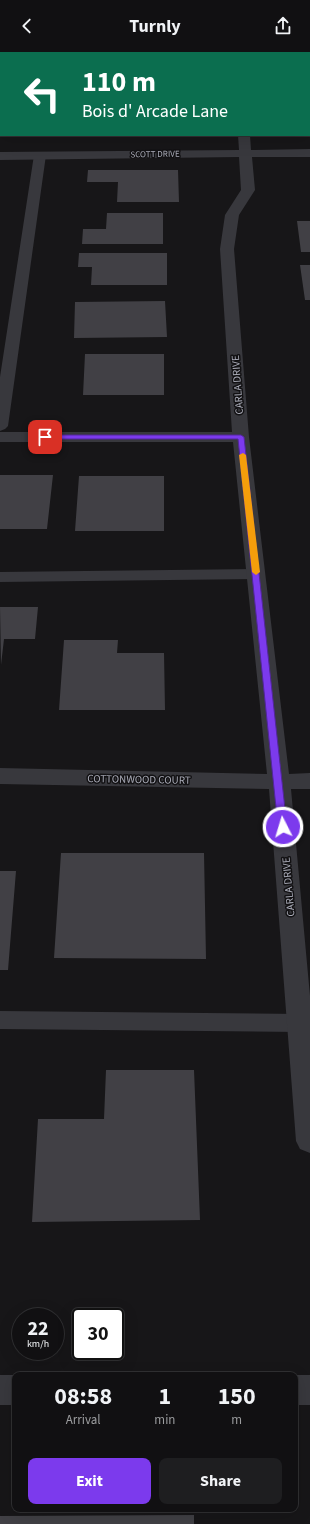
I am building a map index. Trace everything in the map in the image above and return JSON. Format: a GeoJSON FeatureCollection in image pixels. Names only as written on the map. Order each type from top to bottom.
{"type":"FeatureCollection","features":[{"type":"Feature","properties":{"kind":"street","name":"SCOTT DRIVE"},"geometry":{"type":"LineString","coordinates":[[0,156],[40,156],[245,144],[310,153]]}},
{"type":"Feature","properties":{"kind":"street","name":"CARLA DRIVE"},"geometry":{"type":"LineString","coordinates":[[245,144],[248,190],[232,215],[227,249],[241,437],[279,782],[310,1141]]}},
{"type":"Feature","properties":{"kind":"street"},"geometry":{"type":"LineString","coordinates":[[0,437],[241,437]]}},
{"type":"Feature","properties":{"kind":"street","name":"COTTONWOOD COURT"},"geometry":{"type":"LineString","coordinates":[[0,776],[279,782],[310,781]]}},
{"type":"Feature","properties":{"kind":"street"},"geometry":{"type":"LineString","coordinates":[[0,1390],[12,1390]]}},
{"type":"Feature","properties":{"kind":"street"},"geometry":{"type":"LineString","coordinates":[[298,1390],[310,1390]]}},
{"type":"Feature","properties":{"kind":"lane"},"geometry":{"type":"LineString","coordinates":[[0,426],[40,156]]}},
{"type":"Feature","properties":{"kind":"lane"},"geometry":{"type":"LineString","coordinates":[[0,577],[256,574]]}},
{"type":"Feature","properties":{"kind":"lane"},"geometry":{"type":"LineString","coordinates":[[0,1020],[300,1023]]}},
{"type":"Feature","properties":{"kind":"building"},"geometry":{"type":"Polygon","coordinates":[[[88,170],[178,170],[179,202],[117,202],[118,182],[87,182],[88,170]]]}},
{"type":"Feature","properties":{"kind":"building"},"geometry":{"type":"Polygon","coordinates":[[[107,213],[163,213],[163,244],[82,244],[83,229],[106,229],[107,213]]]}},
{"type":"Feature","properties":{"kind":"building"},"geometry":{"type":"Polygon","coordinates":[[[297,221],[310,221],[310,252],[301,252],[297,221]]]}},
{"type":"Feature","properties":{"kind":"building"},"geometry":{"type":"Polygon","coordinates":[[[79,253],[167,253],[167,285],[91,285],[92,267],[78,267],[79,253]]]}},
{"type":"Feature","properties":{"kind":"building"},"geometry":{"type":"Polygon","coordinates":[[[300,265],[310,265],[310,300],[305,300],[300,265]]]}},
{"type":"Feature","properties":{"kind":"building"},"geometry":{"type":"Polygon","coordinates":[[[165,301],[167,337],[74,338],[75,302],[165,301]]]}},
{"type":"Feature","properties":{"kind":"building"},"geometry":{"type":"Polygon","coordinates":[[[85,354],[164,354],[164,395],[83,395],[85,354]]]}},
{"type":"Feature","properties":{"kind":"building"},"geometry":{"type":"Polygon","coordinates":[[[0,475],[53,475],[47,529],[0,529],[0,475]]]}},
{"type":"Feature","properties":{"kind":"building"},"geometry":{"type":"Polygon","coordinates":[[[79,476],[164,476],[164,531],[75,531],[79,476]]]}},
{"type":"Feature","properties":{"kind":"building"},"geometry":{"type":"Polygon","coordinates":[[[0,607],[38,607],[35,639],[4,639],[1,665],[0,607]]]}},
{"type":"Feature","properties":{"kind":"building"},"geometry":{"type":"Polygon","coordinates":[[[64,640],[118,640],[117,653],[164,653],[165,710],[59,710],[64,640]]]}},
{"type":"Feature","properties":{"kind":"building"},"geometry":{"type":"Polygon","coordinates":[[[61,853],[204,853],[206,959],[54,958],[61,853]]]}},
{"type":"Feature","properties":{"kind":"building"},"geometry":{"type":"Polygon","coordinates":[[[0,871],[16,871],[8,970],[0,970],[0,871]]]}},
{"type":"Feature","properties":{"kind":"building"},"geometry":{"type":"Polygon","coordinates":[[[106,1070],[194,1070],[200,1220],[32,1222],[38,1119],[104,1119],[106,1070]]]}},
{"type":"Feature","properties":{"kind":"building"},"geometry":{"type":"Polygon","coordinates":[[[194,1515],[194,1524],[0,1524],[0,1516],[194,1515]]]}},
{"type":"Feature","properties":{"kind":"slow traffic"},"geometry":{"type":"LineString","coordinates":[[243,455],[256,572]]}},
{"type":"Feature","properties":{"kind":"route"},"geometry":{"type":"LineString","coordinates":[[45,437],[241,437],[283,827]]}}]}
